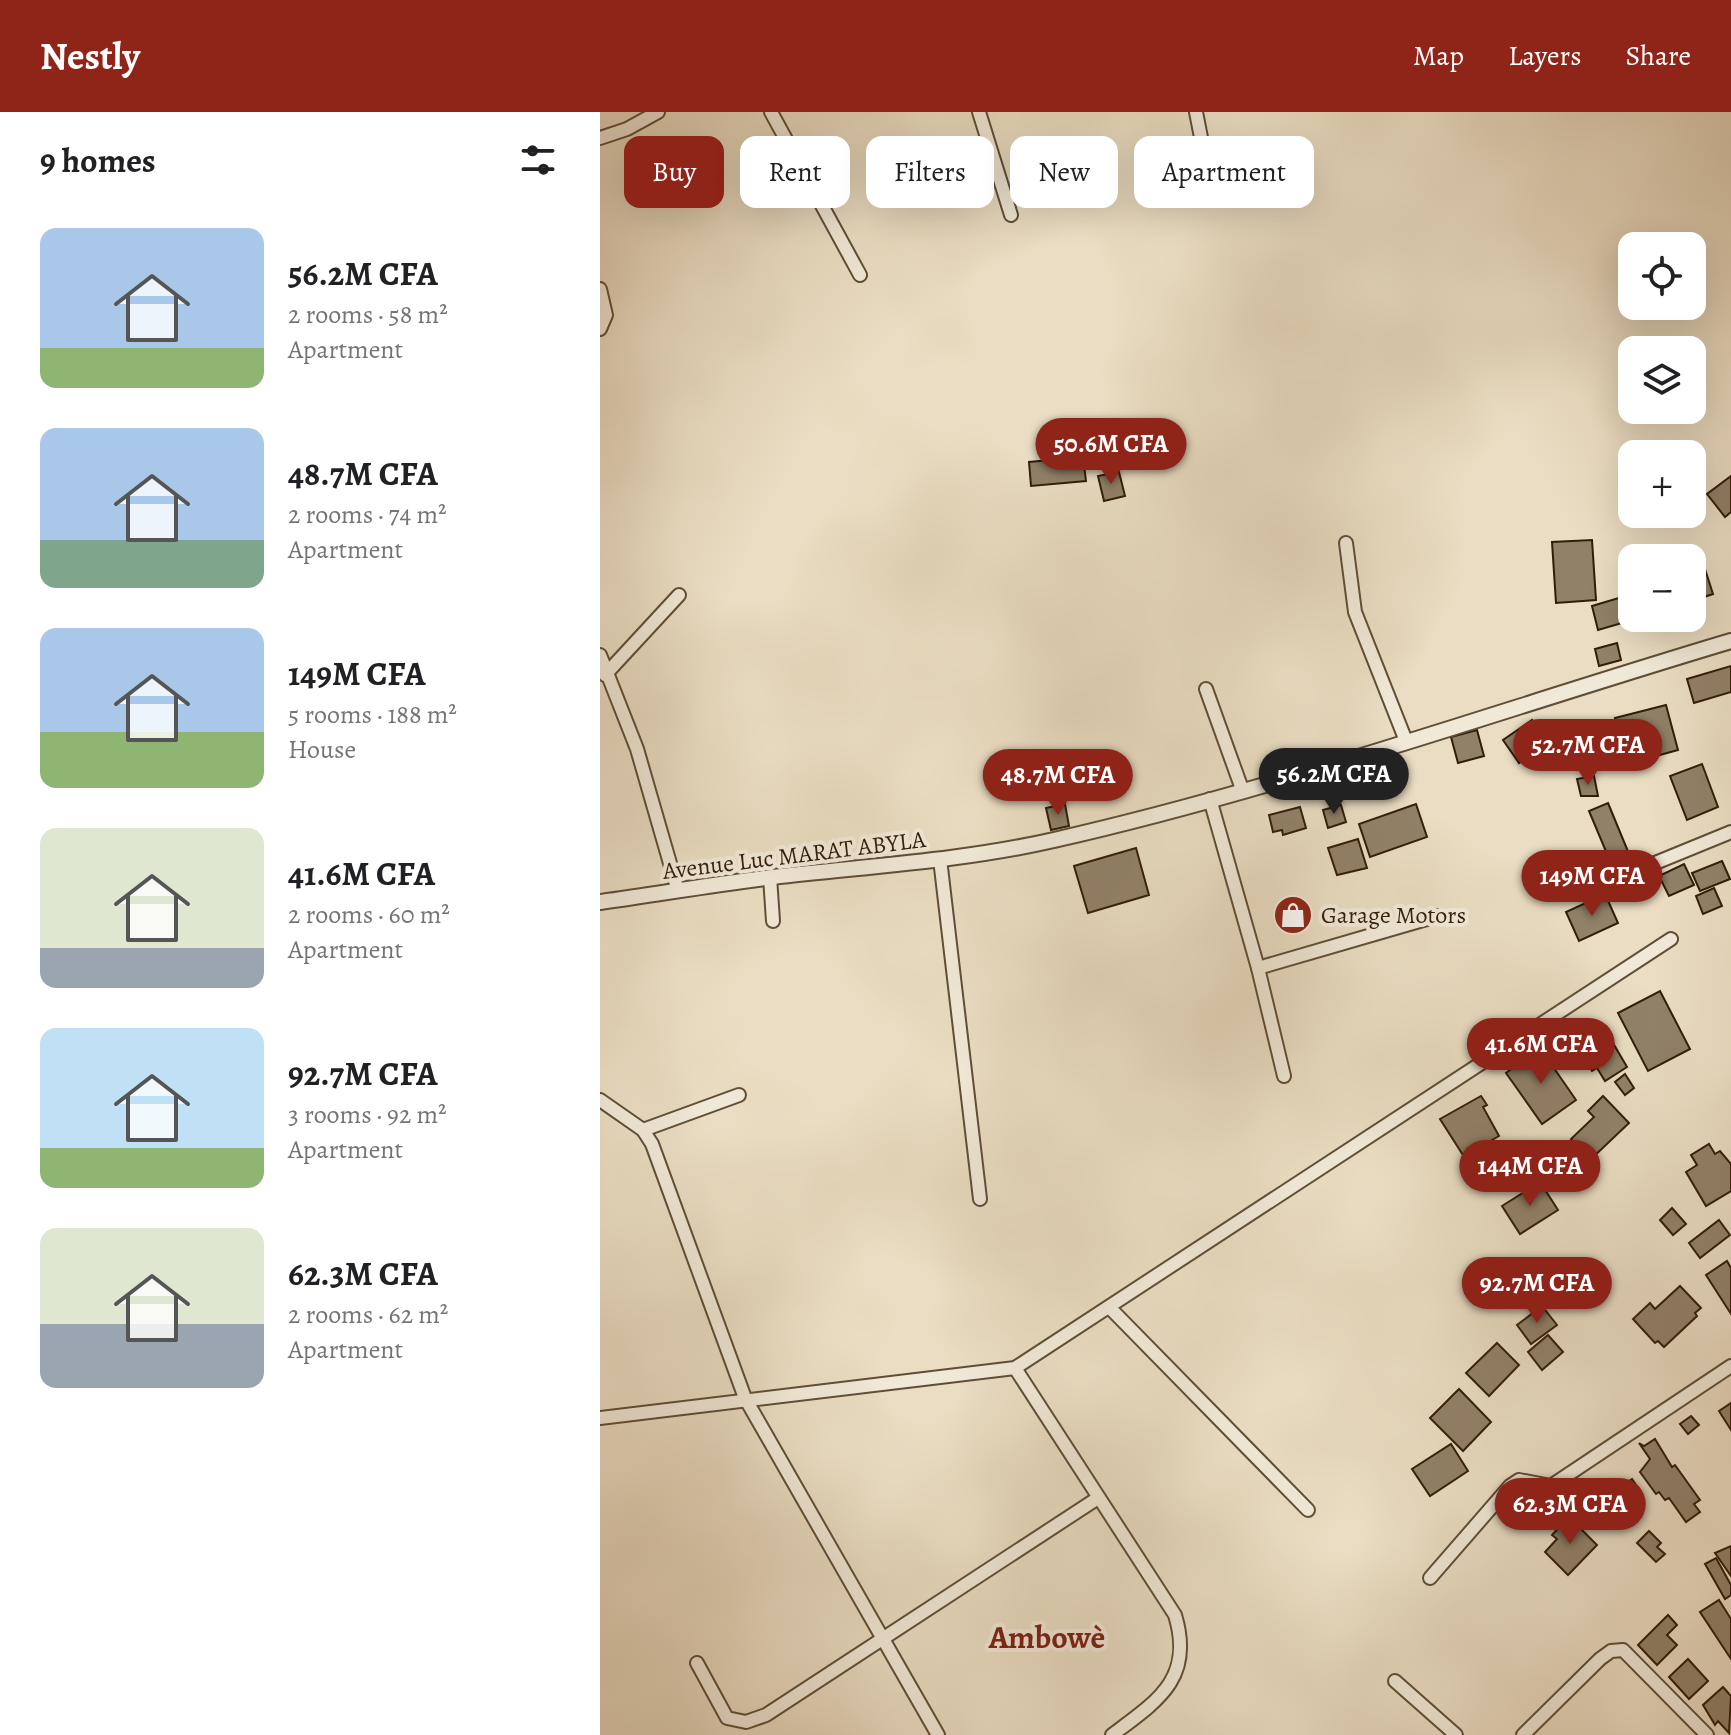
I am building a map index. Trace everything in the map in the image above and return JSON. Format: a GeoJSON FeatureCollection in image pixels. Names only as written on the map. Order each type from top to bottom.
{"type":"FeatureCollection","features":[{"type":"Feature","properties":{"kind":"street"},"geometry":{"type":"LineString","coordinates":[[600,138],[627,129],[658,112]]}},
{"type":"Feature","properties":{"kind":"street"},"geometry":{"type":"LineString","coordinates":[[771,112],[860,275]]}},
{"type":"Feature","properties":{"kind":"street"},"geometry":{"type":"LineString","coordinates":[[979,112],[1011,215]]}},
{"type":"Feature","properties":{"kind":"street"},"geometry":{"type":"LineString","coordinates":[[1196,112],[1201,136]]}},
{"type":"Feature","properties":{"kind":"street"},"geometry":{"type":"LineString","coordinates":[[600,289],[606,315],[600,329]]}},
{"type":"Feature","properties":{"kind":"street"},"geometry":{"type":"LineString","coordinates":[[1346,543],[1355,612],[1406,741]]}},
{"type":"Feature","properties":{"kind":"street"},"geometry":{"type":"LineString","coordinates":[[605,675],[679,595]]}},
{"type":"Feature","properties":{"kind":"street","name":"Avenue Luc MARAT ABYLA"},"geometry":{"type":"LineString","coordinates":[[600,902],[770,877],[940,859],[1052,841],[1210,799],[1731,641]]}},
{"type":"Feature","properties":{"kind":"street"},"geometry":{"type":"LineString","coordinates":[[600,655],[605,675],[637,749],[678,891]]}},
{"type":"Feature","properties":{"kind":"street"},"geometry":{"type":"LineString","coordinates":[[1206,689],[1242,789]]}},
{"type":"Feature","properties":{"kind":"street"},"geometry":{"type":"LineString","coordinates":[[1210,799],[1258,968],[1284,1076]]}},
{"type":"Feature","properties":{"kind":"street"},"geometry":{"type":"LineString","coordinates":[[1643,868],[1731,832]]}},
{"type":"Feature","properties":{"kind":"street"},"geometry":{"type":"LineString","coordinates":[[940,859],[980,1199]]}},
{"type":"Feature","properties":{"kind":"street"},"geometry":{"type":"LineString","coordinates":[[770,877],[773,921]]}},
{"type":"Feature","properties":{"kind":"street"},"geometry":{"type":"LineString","coordinates":[[1258,968],[1437,916]]}},
{"type":"Feature","properties":{"kind":"street"},"geometry":{"type":"LineString","coordinates":[[600,1418],[745,1398],[1015,1368],[1671,939]]}},
{"type":"Feature","properties":{"kind":"street"},"geometry":{"type":"LineString","coordinates":[[643,1130],[739,1095]]}},
{"type":"Feature","properties":{"kind":"street"},"geometry":{"type":"LineString","coordinates":[[600,1100],[643,1130],[652,1144],[745,1398],[938,1735]]}},
{"type":"Feature","properties":{"kind":"street"},"geometry":{"type":"LineString","coordinates":[[1110,1308],[1308,1510]]}},
{"type":"Feature","properties":{"kind":"street"},"geometry":{"type":"LineString","coordinates":[[1430,1578],[1510,1486],[1519,1480],[1551,1486],[1731,1366]]}},
{"type":"Feature","properties":{"kind":"street"},"geometry":{"type":"LineString","coordinates":[[1015,1368],[1175,1615],[1182,1639],[1181,1662],[1166,1690],[1112,1735]]}},
{"type":"Feature","properties":{"kind":"street"},"geometry":{"type":"LineString","coordinates":[[697,1663],[727,1718],[746,1722],[766,1715],[1098,1498]]}},
{"type":"Feature","properties":{"kind":"street"},"geometry":{"type":"LineString","coordinates":[[1523,1735],[1600,1659],[1611,1651],[1623,1650],[1707,1735]]}},
{"type":"Feature","properties":{"kind":"street"},"geometry":{"type":"LineString","coordinates":[[1395,1681],[1456,1735]]}},
{"type":"Feature","properties":{"kind":"building"},"geometry":{"type":"Polygon","coordinates":[[[1083,457],[1086,481],[1031,486],[1029,462],[1083,457]]]}},
{"type":"Feature","properties":{"kind":"building"},"geometry":{"type":"Polygon","coordinates":[[[1119,472],[1125,496],[1104,501],[1098,476],[1119,472]]]}},
{"type":"Feature","properties":{"kind":"building"},"geometry":{"type":"Polygon","coordinates":[[[1731,476],[1731,512],[1725,517],[1707,494],[1731,476]]]}},
{"type":"Feature","properties":{"kind":"building"},"geometry":{"type":"Polygon","coordinates":[[[1592,540],[1596,600],[1556,603],[1552,542],[1592,540]]]}},
{"type":"Feature","properties":{"kind":"building"},"geometry":{"type":"Polygon","coordinates":[[[1706,572],[1713,594],[1706,596],[1706,572]]]}},
{"type":"Feature","properties":{"kind":"building"},"geometry":{"type":"Polygon","coordinates":[[[1618,598],[1618,624],[1598,630],[1592,606],[1618,598]]]}},
{"type":"Feature","properties":{"kind":"building"},"geometry":{"type":"Polygon","coordinates":[[[1617,643],[1621,660],[1599,666],[1595,649],[1617,643]]]}},
{"type":"Feature","properties":{"kind":"building"},"geometry":{"type":"Polygon","coordinates":[[[1731,666],[1731,692],[1694,703],[1687,679],[1731,666]]]}},
{"type":"Feature","properties":{"kind":"building"},"geometry":{"type":"Polygon","coordinates":[[[1666,705],[1678,750],[1627,764],[1615,718],[1666,705]]]}},
{"type":"Feature","properties":{"kind":"building"},"geometry":{"type":"Polygon","coordinates":[[[1532,720],[1547,744],[1519,763],[1503,740],[1532,720]]]}},
{"type":"Feature","properties":{"kind":"building"},"geometry":{"type":"Polygon","coordinates":[[[1477,730],[1484,756],[1458,763],[1451,737],[1477,730]]]}},
{"type":"Feature","properties":{"kind":"building"},"geometry":{"type":"Polygon","coordinates":[[[1581,746],[1587,761],[1570,768],[1563,753],[1581,746]]]}},
{"type":"Feature","properties":{"kind":"building"},"geometry":{"type":"Polygon","coordinates":[[[1702,764],[1718,807],[1687,820],[1670,776],[1702,764]]]}},
{"type":"Feature","properties":{"kind":"building"},"geometry":{"type":"Polygon","coordinates":[[[1594,776],[1598,796],[1581,796],[1577,779],[1594,776]]]}},
{"type":"Feature","properties":{"kind":"building"},"geometry":{"type":"Polygon","coordinates":[[[1608,803],[1634,866],[1615,873],[1589,811],[1608,803]]]}},
{"type":"Feature","properties":{"kind":"building"},"geometry":{"type":"Polygon","coordinates":[[[1065,804],[1069,826],[1051,830],[1046,808],[1065,804]]]}},
{"type":"Feature","properties":{"kind":"building"},"geometry":{"type":"Polygon","coordinates":[[[1416,804],[1427,837],[1370,857],[1359,824],[1416,804]]]}},
{"type":"Feature","properties":{"kind":"building"},"geometry":{"type":"Polygon","coordinates":[[[1341,805],[1346,822],[1328,828],[1323,810],[1341,805]]]}},
{"type":"Feature","properties":{"kind":"building"},"geometry":{"type":"Polygon","coordinates":[[[1300,807],[1306,828],[1283,835],[1282,830],[1273,832],[1269,815],[1300,807]]]}},
{"type":"Feature","properties":{"kind":"building"},"geometry":{"type":"Polygon","coordinates":[[[1358,839],[1367,868],[1337,875],[1328,848],[1358,839]]]}},
{"type":"Feature","properties":{"kind":"building"},"geometry":{"type":"Polygon","coordinates":[[[1136,848],[1149,895],[1088,913],[1074,866],[1136,848]]]}},
{"type":"Feature","properties":{"kind":"building"},"geometry":{"type":"Polygon","coordinates":[[[1722,861],[1730,879],[1700,891],[1692,873],[1722,861]]]}},
{"type":"Feature","properties":{"kind":"building"},"geometry":{"type":"Polygon","coordinates":[[[1684,864],[1694,885],[1669,896],[1659,876],[1684,864]]]}},
{"type":"Feature","properties":{"kind":"building"},"geometry":{"type":"Polygon","coordinates":[[[1714,888],[1722,906],[1703,914],[1696,896],[1714,888]]]}},
{"type":"Feature","properties":{"kind":"building"},"geometry":{"type":"Polygon","coordinates":[[[1605,894],[1618,923],[1579,941],[1566,912],[1605,894]]]}},
{"type":"Feature","properties":{"kind":"building"},"geometry":{"type":"Polygon","coordinates":[[[1660,991],[1690,1049],[1648,1071],[1618,1013],[1660,991]]]}},
{"type":"Feature","properties":{"kind":"building"},"geometry":{"type":"Polygon","coordinates":[[[1606,1031],[1627,1067],[1605,1081],[1597,1068],[1592,1071],[1582,1055],[1587,1052],[1584,1047],[1606,1031]]]}},
{"type":"Feature","properties":{"kind":"building"},"geometry":{"type":"Polygon","coordinates":[[[1540,1048],[1576,1100],[1542,1124],[1506,1073],[1540,1048]]]}},
{"type":"Feature","properties":{"kind":"building"},"geometry":{"type":"Polygon","coordinates":[[[1625,1074],[1634,1088],[1625,1095],[1615,1082],[1625,1074]]]}},
{"type":"Feature","properties":{"kind":"building"},"geometry":{"type":"Polygon","coordinates":[[[1481,1096],[1487,1105],[1483,1107],[1499,1136],[1480,1147],[1484,1154],[1468,1163],[1440,1119],[1481,1096]]]}},
{"type":"Feature","properties":{"kind":"building"},"geometry":{"type":"Polygon","coordinates":[[[1603,1096],[1629,1123],[1590,1160],[1571,1139],[1594,1117],[1588,1111],[1603,1096]]]}},
{"type":"Feature","properties":{"kind":"building"},"geometry":{"type":"Polygon","coordinates":[[[1709,1144],[1715,1154],[1720,1151],[1731,1164],[1731,1191],[1706,1206],[1686,1172],[1697,1165],[1691,1155],[1709,1144]]]}},
{"type":"Feature","properties":{"kind":"building"},"geometry":{"type":"Polygon","coordinates":[[[1540,1182],[1558,1210],[1520,1234],[1502,1206],[1540,1182]]]}},
{"type":"Feature","properties":{"kind":"building"},"geometry":{"type":"Polygon","coordinates":[[[1672,1208],[1686,1224],[1673,1235],[1660,1220],[1672,1208]]]}},
{"type":"Feature","properties":{"kind":"building"},"geometry":{"type":"Polygon","coordinates":[[[1719,1220],[1730,1235],[1700,1258],[1689,1243],[1719,1220]]]}},
{"type":"Feature","properties":{"kind":"building"},"geometry":{"type":"Polygon","coordinates":[[[1727,1261],[1731,1268],[1731,1314],[1706,1275],[1727,1261]]]}},
{"type":"Feature","properties":{"kind":"building"},"geometry":{"type":"Polygon","coordinates":[[[1680,1286],[1701,1308],[1695,1313],[1697,1316],[1664,1347],[1658,1341],[1655,1343],[1633,1319],[1650,1303],[1655,1309],[1680,1286]]]}},
{"type":"Feature","properties":{"kind":"building"},"geometry":{"type":"Polygon","coordinates":[[[1542,1306],[1557,1325],[1531,1344],[1517,1325],[1542,1306]]]}},
{"type":"Feature","properties":{"kind":"building"},"geometry":{"type":"Polygon","coordinates":[[[1548,1335],[1563,1352],[1542,1370],[1528,1352],[1548,1335]]]}},
{"type":"Feature","properties":{"kind":"building"},"geometry":{"type":"Polygon","coordinates":[[[1497,1343],[1519,1365],[1489,1396],[1466,1373],[1497,1343]]]}},
{"type":"Feature","properties":{"kind":"building"},"geometry":{"type":"Polygon","coordinates":[[[1459,1389],[1491,1422],[1463,1451],[1430,1418],[1459,1389]]]}},
{"type":"Feature","properties":{"kind":"building"},"geometry":{"type":"Polygon","coordinates":[[[1731,1403],[1731,1430],[1719,1411],[1731,1403]]]}},
{"type":"Feature","properties":{"kind":"building"},"geometry":{"type":"Polygon","coordinates":[[[1691,1416],[1699,1425],[1688,1434],[1680,1424],[1691,1416]]]}},
{"type":"Feature","properties":{"kind":"building"},"geometry":{"type":"Polygon","coordinates":[[[1655,1439],[1672,1467],[1675,1465],[1700,1500],[1694,1504],[1700,1512],[1686,1522],[1669,1498],[1665,1500],[1659,1492],[1656,1494],[1640,1472],[1650,1459],[1639,1443],[1644,1446],[1655,1439]]]}},
{"type":"Feature","properties":{"kind":"building"},"geometry":{"type":"Polygon","coordinates":[[[1451,1444],[1468,1471],[1430,1496],[1412,1469],[1451,1444]]]}},
{"type":"Feature","properties":{"kind":"building"},"geometry":{"type":"Polygon","coordinates":[[[1632,1479],[1641,1492],[1627,1501],[1618,1488],[1632,1479]]]}},
{"type":"Feature","properties":{"kind":"building"},"geometry":{"type":"Polygon","coordinates":[[[1569,1517],[1597,1545],[1568,1575],[1545,1552],[1557,1539],[1552,1535],[1569,1517]]]}},
{"type":"Feature","properties":{"kind":"building"},"geometry":{"type":"Polygon","coordinates":[[[1649,1531],[1661,1543],[1657,1547],[1665,1554],[1656,1562],[1637,1543],[1649,1531]]]}},
{"type":"Feature","properties":{"kind":"building"},"geometry":{"type":"Polygon","coordinates":[[[1731,1546],[1731,1576],[1715,1553],[1731,1546]]]}},
{"type":"Feature","properties":{"kind":"building"},"geometry":{"type":"Polygon","coordinates":[[[1716,1558],[1731,1585],[1731,1595],[1725,1599],[1705,1564],[1716,1558]]]}},
{"type":"Feature","properties":{"kind":"building"},"geometry":{"type":"Polygon","coordinates":[[[1719,1600],[1731,1619],[1731,1659],[1700,1612],[1719,1600]]]}},
{"type":"Feature","properties":{"kind":"building"},"geometry":{"type":"Polygon","coordinates":[[[1668,1615],[1677,1625],[1667,1635],[1677,1645],[1657,1665],[1638,1645],[1668,1615]]]}},
{"type":"Feature","properties":{"kind":"building"},"geometry":{"type":"Polygon","coordinates":[[[1688,1659],[1708,1681],[1689,1699],[1669,1677],[1688,1659]]]}},
{"type":"Feature","properties":{"kind":"building"},"geometry":{"type":"Polygon","coordinates":[[[1723,1687],[1731,1696],[1729,1733],[1718,1721],[1715,1725],[1703,1705],[1723,1687]]]}},
{"type":"Feature","properties":{"kind":"place","name":"Garage Motors"},"geometry":{"type":"Point","coordinates":[1293,915]}},
{"type":"Feature","properties":{"kind":"district","name":"Ambowè"},"geometry":{"type":"Point","coordinates":[1047,1637]}}]}
